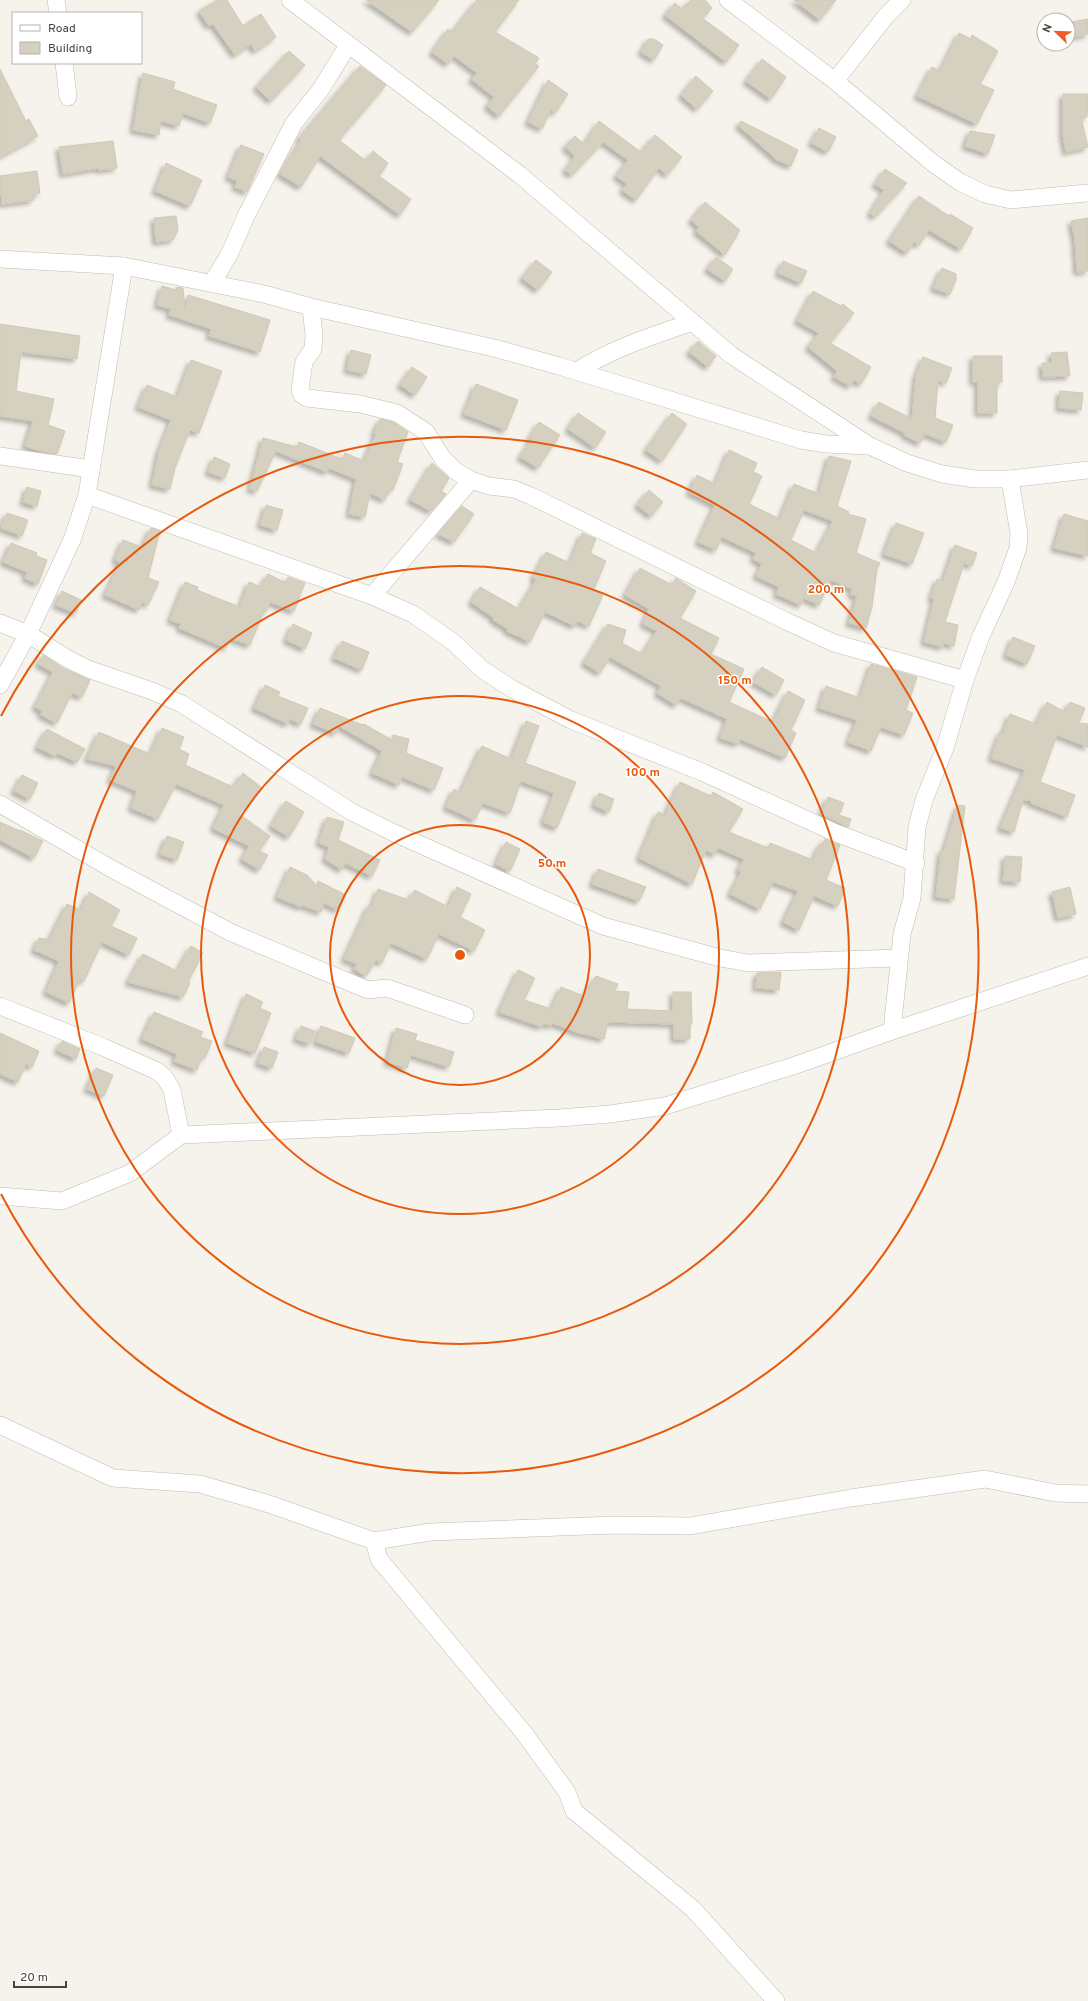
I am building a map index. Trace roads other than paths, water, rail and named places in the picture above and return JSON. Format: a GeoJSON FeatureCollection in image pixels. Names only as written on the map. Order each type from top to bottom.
{"type":"FeatureCollection","features":[{"type":"Feature","properties":{"kind":"street"},"geometry":{"type":"LineString","coordinates":[[56,0],[58,12]]}},
{"type":"Feature","properties":{"kind":"street"},"geometry":{"type":"LineString","coordinates":[[290,0],[520,175],[731,356],[870,446],[907,463],[942,474],[975,479],[1010,479],[1088,470]]}},
{"type":"Feature","properties":{"kind":"street"},"geometry":{"type":"LineString","coordinates":[[728,0],[835,81],[934,164],[960,182],[985,194],[1011,200],[1088,193]]}},
{"type":"Feature","properties":{"kind":"street"},"geometry":{"type":"LineString","coordinates":[[835,81],[886,16],[902,0]]}},
{"type":"Feature","properties":{"kind":"street"},"geometry":{"type":"LineString","coordinates":[[212,283],[229,255],[246,216],[294,123],[321,89],[348,44]]}},
{"type":"Feature","properties":{"kind":"street"},"geometry":{"type":"LineString","coordinates":[[64,64],[68,97]]}},
{"type":"Feature","properties":{"kind":"street"},"geometry":{"type":"LineString","coordinates":[[0,259],[124,266],[212,283],[494,348],[577,371],[801,440],[826,444],[870,446]]}},
{"type":"Feature","properties":{"kind":"street"},"geometry":{"type":"LineString","coordinates":[[0,685],[28,634],[72,540],[87,495],[124,266]]}},
{"type":"Feature","properties":{"kind":"street"},"geometry":{"type":"LineString","coordinates":[[311,307],[314,335],[313,348],[304,362],[300,389],[302,395],[315,400],[360,404],[397,413],[426,432],[442,459],[457,472],[471,480],[489,486],[514,489],[531,496],[834,643],[965,680]]}},
{"type":"Feature","properties":{"kind":"street"},"geometry":{"type":"LineString","coordinates":[[577,371],[601,356],[622,347],[692,322]]}},
{"type":"Feature","properties":{"kind":"street"},"geometry":{"type":"LineString","coordinates":[[0,456],[91,470]]}},
{"type":"Feature","properties":{"kind":"street"},"geometry":{"type":"LineString","coordinates":[[892,1031],[902,934],[912,898],[916,863],[917,827],[924,800],[945,748],[965,680],[981,636],[1006,582],[1018,548],[1019,534],[1010,479]]}},
{"type":"Feature","properties":{"kind":"street"},"geometry":{"type":"LineString","coordinates":[[372,596],[471,480]]}},
{"type":"Feature","properties":{"kind":"street"},"geometry":{"type":"LineString","coordinates":[[87,495],[372,596],[413,614],[453,642],[483,670],[514,690],[571,720],[702,772],[836,833],[916,863]]}},
{"type":"Feature","properties":{"kind":"street"},"geometry":{"type":"LineString","coordinates":[[0,623],[28,634],[68,659],[88,669],[152,691],[182,704],[352,812],[392,832],[603,926],[720,958],[748,963],[899,958]]}},
{"type":"Feature","properties":{"kind":"street"},"geometry":{"type":"LineString","coordinates":[[0,804],[149,889],[232,933],[368,990],[387,988],[465,1015]]}},
{"type":"Feature","properties":{"kind":"street"},"geometry":{"type":"LineString","coordinates":[[0,1196],[62,1201],[130,1173],[181,1136],[559,1118],[610,1114],[665,1106],[796,1065],[892,1031],[1088,966]]}},
{"type":"Feature","properties":{"kind":"street"},"geometry":{"type":"LineString","coordinates":[[0,1006],[104,1047],[157,1071],[165,1078],[172,1090],[181,1136]]}},
{"type":"Feature","properties":{"kind":"street"},"geometry":{"type":"LineString","coordinates":[[0,1425],[113,1478],[200,1484],[270,1504],[374,1541],[430,1532],[614,1525],[690,1526],[851,1498],[984,1479],[1055,1493],[1088,1494]]}},
{"type":"Feature","properties":{"kind":"street"},"geometry":{"type":"LineString","coordinates":[[374,1541],[379,1560],[524,1733],[567,1792],[574,1811],[693,1909],[776,2001]]}}]}
